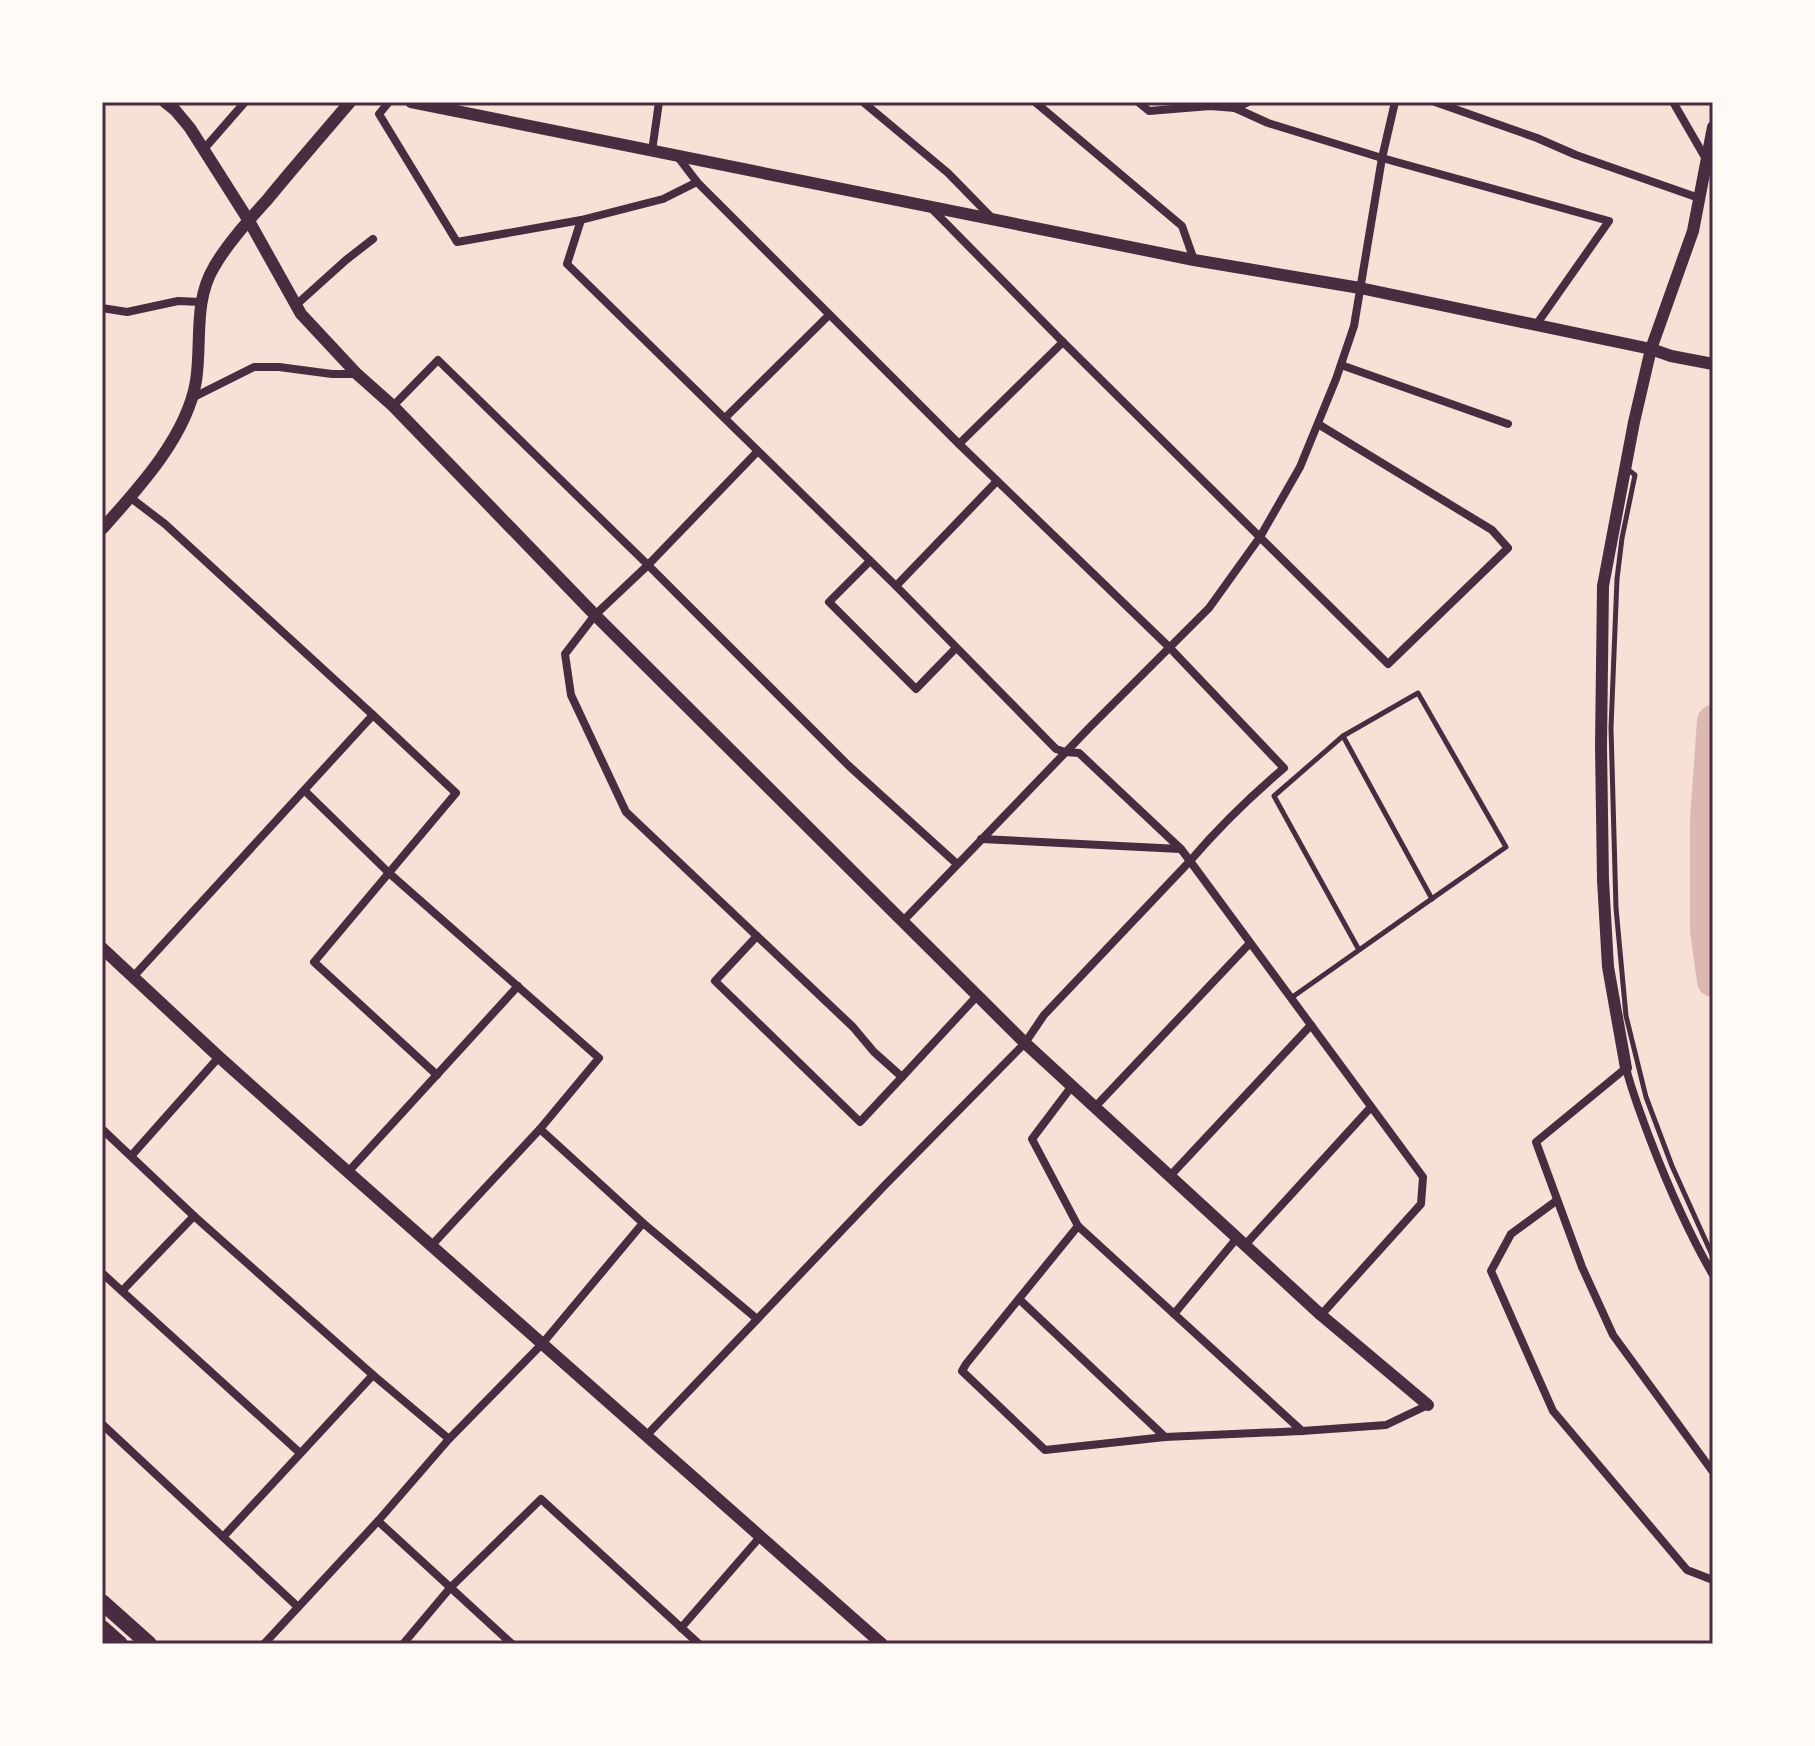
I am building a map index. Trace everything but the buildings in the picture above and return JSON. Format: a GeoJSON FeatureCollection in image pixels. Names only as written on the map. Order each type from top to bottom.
{"type":"FeatureCollection","features":[{"type":"Feature","properties":{"kind":"highway"},"geometry":{"type":"LineString","coordinates":[[102,1602],[149,1644]]}},
{"type":"Feature","properties":{"kind":"highway"},"geometry":{"type":"LineString","coordinates":[[102,1628],[120,1644]]}},
{"type":"Feature","properties":{"kind":"street"},"geometry":{"type":"LineString","coordinates":[[165,102],[190,128],[204,149],[301,314],[357,374],[393,406],[595,615],[1025,1043],[1321,1315],[1428,1405],[1386,1425],[1165,1437],[1045,1450],[962,1371],[1078,1226]]}},
{"type":"Feature","properties":{"kind":"street"},"geometry":{"type":"LineString","coordinates":[[204,149],[245,102]]}},
{"type":"Feature","properties":{"kind":"street"},"geometry":{"type":"LineString","coordinates":[[102,529],[161,460],[187,414],[196,381],[201,302],[213,268],[350,102]]}},
{"type":"Feature","properties":{"kind":"street"},"geometry":{"type":"LineString","coordinates":[[389,102],[379,114],[457,242],[581,220],[663,199],[697,182]]}},
{"type":"Feature","properties":{"kind":"street"},"geometry":{"type":"LineString","coordinates":[[411,102],[1194,260],[1360,288],[1713,364]]}},
{"type":"Feature","properties":{"kind":"street"},"geometry":{"type":"LineString","coordinates":[[652,151],[659,102]]}},
{"type":"Feature","properties":{"kind":"street"},"geometry":{"type":"LineString","coordinates":[[863,102],[948,173],[994,220]]}},
{"type":"Feature","properties":{"kind":"street"},"geometry":{"type":"LineString","coordinates":[[1035,102],[1182,226],[1194,260]]}},
{"type":"Feature","properties":{"kind":"street"},"geometry":{"type":"LineString","coordinates":[[1138,102],[1149,111],[1210,106],[1235,108],[1268,123],[1382,158],[1609,221],[1536,325]]}},
{"type":"Feature","properties":{"kind":"street"},"geometry":{"type":"LineString","coordinates":[[1235,108],[1248,102]]}},
{"type":"Feature","properties":{"kind":"street"},"geometry":{"type":"LineString","coordinates":[[903,921],[1209,608],[1260,537],[1300,467],[1354,326],[1382,158],[1395,102]]}},
{"type":"Feature","properties":{"kind":"street"},"geometry":{"type":"LineString","coordinates":[[1435,102],[1699,198]]}},
{"type":"Feature","properties":{"kind":"street"},"geometry":{"type":"LineString","coordinates":[[1673,102],[1707,160]]}},
{"type":"Feature","properties":{"kind":"street"},"geometry":{"type":"LineString","coordinates":[[1713,127],[1693,231],[1651,349],[1603,586],[1601,746],[1608,967],[1626,1068],[1660,1165],[1694,1243],[1713,1275]]}},
{"type":"Feature","properties":{"kind":"street"},"geometry":{"type":"LineString","coordinates":[[646,1436],[1025,1043],[1044,1015],[1206,842],[1252,795],[1284,768],[1169,647],[959,444],[697,182],[678,156]]}},
{"type":"Feature","properties":{"kind":"street"},"geometry":{"type":"LineString","coordinates":[[930,207],[1388,664],[1508,548],[1492,530],[1318,424]]}},
{"type":"Feature","properties":{"kind":"street"},"geometry":{"type":"LineString","coordinates":[[581,220],[567,264],[896,586],[1056,749],[1079,753],[1181,849],[1423,1177],[1421,1204],[1321,1315]]}},
{"type":"Feature","properties":{"kind":"street"},"geometry":{"type":"LineString","coordinates":[[296,305],[373,239]]}},
{"type":"Feature","properties":{"kind":"street"},"geometry":{"type":"LineString","coordinates":[[102,308],[127,312],[178,301],[201,302]]}},
{"type":"Feature","properties":{"kind":"street"},"geometry":{"type":"LineString","coordinates":[[725,418],[829,315]]}},
{"type":"Feature","properties":{"kind":"street"},"geometry":{"type":"LineString","coordinates":[[959,444],[1063,342]]}},
{"type":"Feature","properties":{"kind":"street"},"geometry":{"type":"LineString","coordinates":[[393,406],[438,360],[849,766],[957,864]]}},
{"type":"Feature","properties":{"kind":"street"},"geometry":{"type":"LineString","coordinates":[[1341,365],[1508,424]]}},
{"type":"Feature","properties":{"kind":"street"},"geometry":{"type":"LineString","coordinates":[[191,399],[254,367],[357,374]]}},
{"type":"Feature","properties":{"kind":"street"},"geometry":{"type":"LineString","coordinates":[[757,452],[595,615],[565,654],[571,695],[626,812],[902,1077]]}},
{"type":"Feature","properties":{"kind":"street"},"geometry":{"type":"LineString","coordinates":[[896,586],[997,481]]}},
{"type":"Feature","properties":{"kind":"street"},"geometry":{"type":"LineString","coordinates":[[131,498],[165,524],[456,793],[314,962],[437,1075]]}},
{"type":"Feature","properties":{"kind":"street"},"geometry":{"type":"LineString","coordinates":[[870,561],[829,602],[916,689],[956,648]]}},
{"type":"Feature","properties":{"kind":"street"},"geometry":{"type":"LineString","coordinates":[[133,977],[373,715]]}},
{"type":"Feature","properties":{"kind":"street"},"geometry":{"type":"LineString","coordinates":[[305,791],[389,873],[599,1058],[540,1129],[431,1246]]}},
{"type":"Feature","properties":{"kind":"street"},"geometry":{"type":"LineString","coordinates":[[981,839],[1181,849]]}},
{"type":"Feature","properties":{"kind":"street"},"geometry":{"type":"LineString","coordinates":[[757,936],[715,981],[860,1122],[977,996]]}},
{"type":"Feature","properties":{"kind":"street"},"geometry":{"type":"LineString","coordinates":[[1095,1107],[1250,943]]}},
{"type":"Feature","properties":{"kind":"street"},"geometry":{"type":"LineString","coordinates":[[102,948],[219,1057],[882,1644]]}},
{"type":"Feature","properties":{"kind":"street"},"geometry":{"type":"LineString","coordinates":[[348,1172],[518,986]]}},
{"type":"Feature","properties":{"kind":"street"},"geometry":{"type":"LineString","coordinates":[[1170,1176],[1311,1025]]}},
{"type":"Feature","properties":{"kind":"street"},"geometry":{"type":"LineString","coordinates":[[132,1155],[219,1057]]}},
{"type":"Feature","properties":{"kind":"street"},"geometry":{"type":"LineString","coordinates":[[1626,1068],[1536,1142],[1582,1267],[1613,1335],[1713,1472]]}},
{"type":"Feature","properties":{"kind":"street"},"geometry":{"type":"LineString","coordinates":[[1072,1086],[1032,1139],[1078,1226],[1302,1431]]}},
{"type":"Feature","properties":{"kind":"street"},"geometry":{"type":"LineString","coordinates":[[1174,1314],[1371,1107]]}},
{"type":"Feature","properties":{"kind":"street"},"geometry":{"type":"LineString","coordinates":[[102,1129],[194,1216],[449,1439]]}},
{"type":"Feature","properties":{"kind":"street"},"geometry":{"type":"LineString","coordinates":[[540,1129],[643,1223],[757,1319]]}},
{"type":"Feature","properties":{"kind":"street"},"geometry":{"type":"LineString","coordinates":[[1556,1201],[1511,1234],[1491,1271],[1553,1411],[1687,1570],[1713,1580]]}},
{"type":"Feature","properties":{"kind":"street"},"geometry":{"type":"LineString","coordinates":[[122,1291],[194,1216]]}},
{"type":"Feature","properties":{"kind":"street"},"geometry":{"type":"LineString","coordinates":[[264,1644],[449,1439],[542,1344],[643,1223]]}},
{"type":"Feature","properties":{"kind":"street"},"geometry":{"type":"LineString","coordinates":[[102,1273],[300,1453]]}},
{"type":"Feature","properties":{"kind":"street"},"geometry":{"type":"LineString","coordinates":[[1019,1299],[1165,1437]]}},
{"type":"Feature","properties":{"kind":"street"},"geometry":{"type":"LineString","coordinates":[[223,1537],[373,1375]]}},
{"type":"Feature","properties":{"kind":"street"},"geometry":{"type":"LineString","coordinates":[[102,1424],[298,1607]]}},
{"type":"Feature","properties":{"kind":"street"},"geometry":{"type":"LineString","coordinates":[[403,1644],[450,1588],[541,1499],[699,1644]]}},
{"type":"Feature","properties":{"kind":"street"},"geometry":{"type":"LineString","coordinates":[[378,1521],[512,1644]]}},
{"type":"Feature","properties":{"kind":"street"},"geometry":{"type":"LineString","coordinates":[[681,1628],[760,1537]]}},
{"type":"Feature","properties":{"kind":"lane"},"geometry":{"type":"LineString","coordinates":[[1626,468],[1635,475],[1617,579],[1611,728],[1616,908],[1626,1016],[1646,1097],[1672,1166],[1713,1257]]}},
{"type":"Feature","properties":{"kind":"lane"},"geometry":{"type":"LineString","coordinates":[[1291,998],[1506,847],[1418,693],[1343,736],[1274,796],[1359,950]]}},
{"type":"Feature","properties":{"kind":"lane"},"geometry":{"type":"LineString","coordinates":[[1343,736],[1432,899]]}},
{"type":"Feature","properties":{"kind":"lane"},"geometry":{"type":"LineString","coordinates":[[1277,774],[1289,783]]}},
{"type":"Feature","properties":{"kind":"waterway"},"geometry":{"type":"LineString","coordinates":[[1713,721],[1706,819],[1706,930],[1713,981]]}}]}
